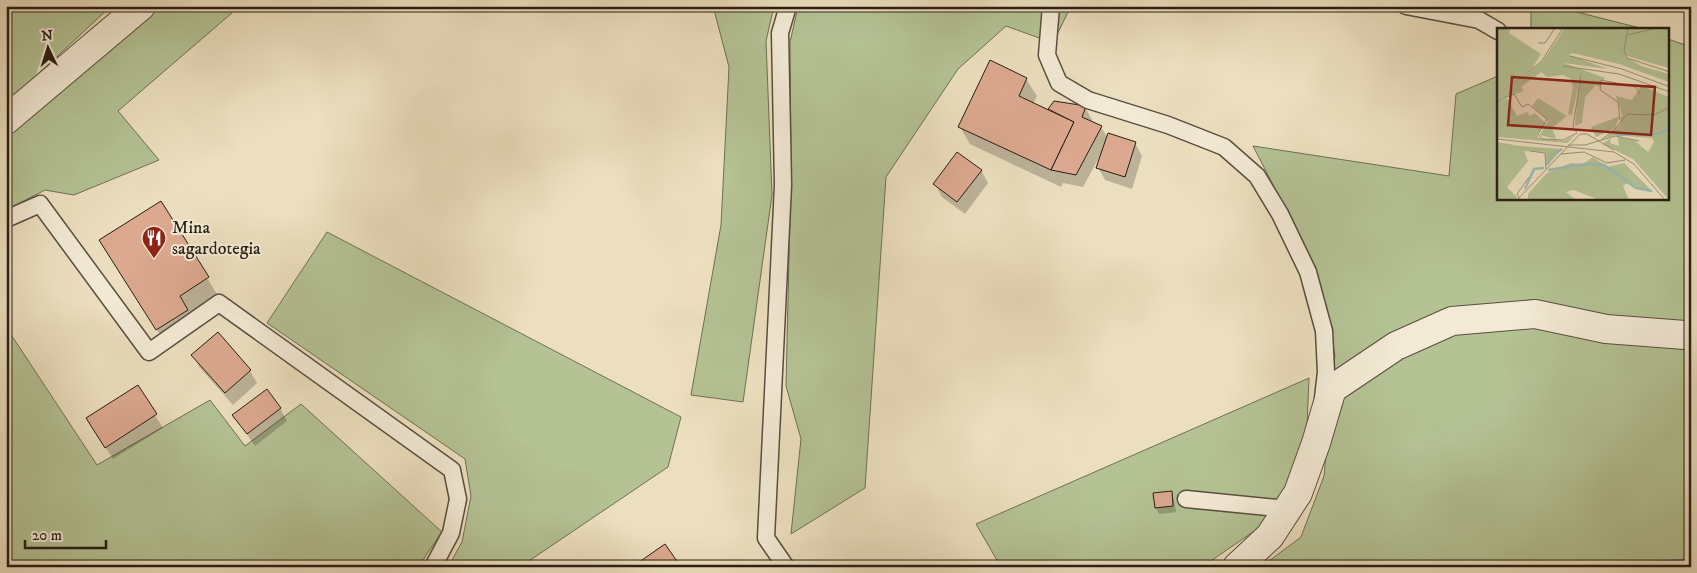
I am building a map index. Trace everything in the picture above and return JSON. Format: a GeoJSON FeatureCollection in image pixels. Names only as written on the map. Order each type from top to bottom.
{"type":"FeatureCollection","features":[{"type":"Feature","properties":{"kind":"street"},"geometry":{"type":"LineString","coordinates":[[6,120],[141,6]]}},
{"type":"Feature","properties":{"kind":"street"},"geometry":{"type":"LineString","coordinates":[[1237,567],[1270,536],[1298,493],[1316,443],[1332,389],[1396,346],[1452,321],[1534,314],[1606,329],[1691,334]]}},
{"type":"Feature","properties":{"kind":"lane"},"geometry":{"type":"LineString","coordinates":[[786,567],[766,538],[783,185],[780,34],[788,6]]}},
{"type":"Feature","properties":{"kind":"lane"},"geometry":{"type":"LineString","coordinates":[[1051,6],[1047,55],[1059,83],[1088,100],[1168,125],[1224,147],[1257,176],[1280,214],[1308,272],[1324,330],[1326,372],[1316,443]]}},
{"type":"Feature","properties":{"kind":"lane"},"geometry":{"type":"LineString","coordinates":[[1406,6],[1479,20],[1497,30]]}},
{"type":"Feature","properties":{"kind":"lane"},"geometry":{"type":"LineString","coordinates":[[6,219],[40,204],[149,352],[219,303],[452,470],[458,499],[451,533],[433,567]]}},
{"type":"Feature","properties":{"kind":"lane"},"geometry":{"type":"LineString","coordinates":[[1186,499],[1288,509]]}},
{"type":"Feature","properties":{"kind":"green space"},"geometry":{"type":"Polygon","coordinates":[[[6,6],[111,6],[17,94],[6,102],[6,6]]]}},
{"type":"Feature","properties":{"kind":"green space"},"geometry":{"type":"Polygon","coordinates":[[[155,6],[240,6],[118,111],[159,160],[74,195],[45,190],[6,210],[6,132],[155,6]]]}},
{"type":"Feature","properties":{"kind":"green space"},"geometry":{"type":"Polygon","coordinates":[[[713,6],[774,6],[766,41],[772,195],[743,402],[691,395],[721,225],[729,67],[713,6]]]}},
{"type":"Feature","properties":{"kind":"green space"},"geometry":{"type":"Polygon","coordinates":[[[785,6],[1071,6],[1053,43],[1006,26],[958,69],[886,177],[865,488],[791,534],[801,439],[786,386],[791,174],[790,42],[797,11],[785,6]]]}},
{"type":"Feature","properties":{"kind":"green space"},"geometry":{"type":"Polygon","coordinates":[[[1531,6],[1553,6],[1640,28],[1531,28],[1531,6]]]}},
{"type":"Feature","properties":{"kind":"green space"},"geometry":{"type":"Polygon","coordinates":[[[1670,40],[1691,47],[1691,320],[1675,322],[1691,344],[1691,567],[1261,567],[1301,537],[1324,476],[1335,355],[1315,266],[1253,146],[1449,176],[1456,94],[1497,76],[1497,200],[1670,200],[1670,40]]]}},
{"type":"Feature","properties":{"kind":"green space"},"geometry":{"type":"Polygon","coordinates":[[[327,232],[681,417],[668,467],[520,567],[448,567],[462,542],[471,496],[465,459],[267,323],[327,232]]]}},
{"type":"Feature","properties":{"kind":"green space"},"geometry":{"type":"Polygon","coordinates":[[[6,327],[97,465],[210,400],[245,446],[301,404],[442,532],[418,567],[6,567],[6,327]]]}},
{"type":"Feature","properties":{"kind":"green space"},"geometry":{"type":"Polygon","coordinates":[[[1309,378],[1307,426],[1294,475],[1266,523],[1202,567],[1001,567],[976,524],[1309,378]]]}},
{"type":"Feature","properties":{"kind":"building"},"geometry":{"type":"Polygon","coordinates":[[[990,60],[1027,78],[1019,96],[1074,122],[1051,170],[958,127],[990,60]]]}},
{"type":"Feature","properties":{"kind":"building"},"geometry":{"type":"Polygon","coordinates":[[[1054,101],[1086,106],[1082,117],[1102,126],[1076,175],[1051,170],[1074,122],[1048,109],[1054,101]]]}},
{"type":"Feature","properties":{"kind":"building"},"geometry":{"type":"Polygon","coordinates":[[[1108,133],[1136,142],[1125,177],[1096,168],[1108,133]]]}},
{"type":"Feature","properties":{"kind":"building"},"geometry":{"type":"Polygon","coordinates":[[[957,152],[982,170],[957,202],[933,184],[957,152]]]}},
{"type":"Feature","properties":{"kind":"building","name":"Mina sagardotegia"},"geometry":{"type":"Polygon","coordinates":[[[161,201],[209,277],[180,296],[188,310],[156,330],[99,240],[161,201]]]}},
{"type":"Feature","properties":{"kind":"building"},"geometry":{"type":"Polygon","coordinates":[[[218,332],[251,370],[225,393],[191,355],[218,332]]]}},
{"type":"Feature","properties":{"kind":"building"},"geometry":{"type":"Polygon","coordinates":[[[138,385],[157,414],[105,448],[86,418],[138,385]]]}},
{"type":"Feature","properties":{"kind":"building"},"geometry":{"type":"Polygon","coordinates":[[[267,389],[281,408],[247,434],[232,415],[267,389]]]}},
{"type":"Feature","properties":{"kind":"building"},"geometry":{"type":"Polygon","coordinates":[[[1172,491],[1173,506],[1155,508],[1153,493],[1172,491]]]}},
{"type":"Feature","properties":{"kind":"building"},"geometry":{"type":"Polygon","coordinates":[[[665,544],[681,567],[632,567],[665,544]]]}},
{"type":"Feature","properties":{"kind":"waterway"},"geometry":{"type":"LineString","coordinates":[[1612,567],[1691,563]]}},
{"type":"Feature","properties":{"kind":"place","name":"Mina sagardotegia"},"geometry":{"type":"Point","coordinates":[154,259]}}]}
